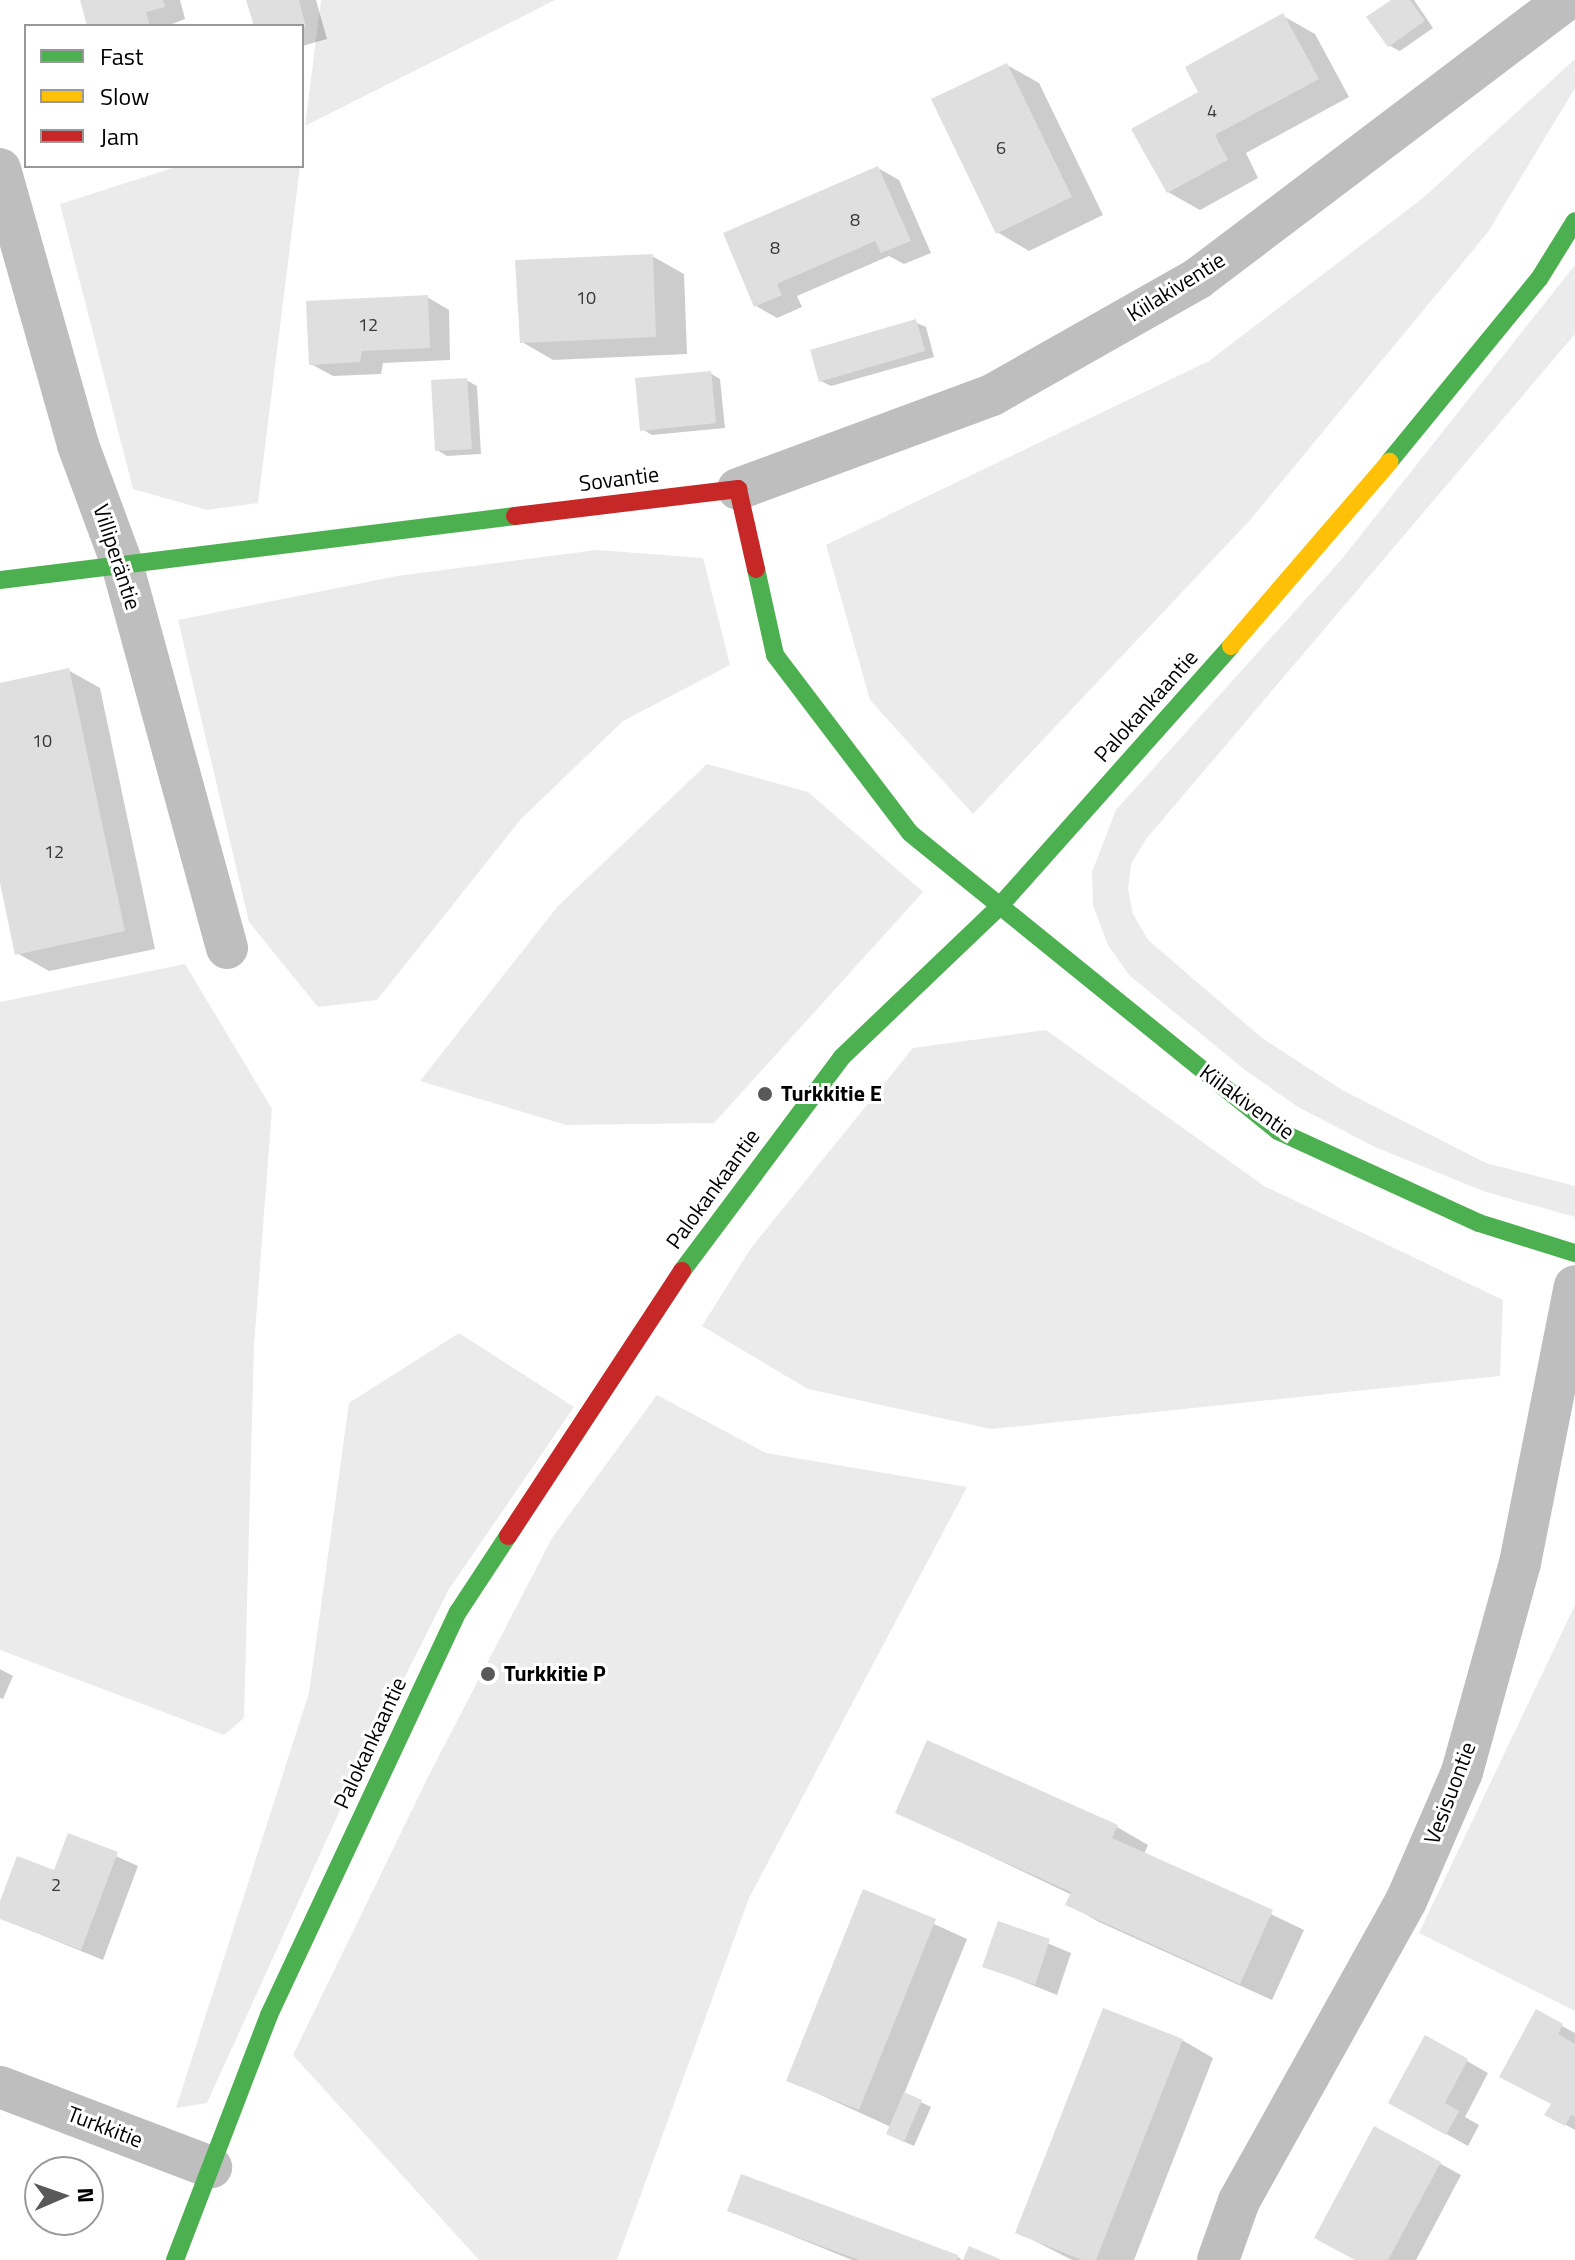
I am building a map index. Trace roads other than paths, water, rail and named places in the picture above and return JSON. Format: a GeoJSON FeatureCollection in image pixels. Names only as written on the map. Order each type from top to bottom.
{"type":"FeatureCollection","features":[{"type":"Feature","properties":{"kind":"main road","name":"Palokankaantie"},"geometry":{"type":"LineString","coordinates":[[175,2260],[269,2015],[458,1612],[708,1231],[842,1057],[997,909],[1324,542],[1539,279],[1575,221]]}},
{"type":"Feature","properties":{"kind":"main road","name":"Sovantie"},"geometry":{"type":"LineString","coordinates":[[0,580],[738,489]]}},
{"type":"Feature","properties":{"kind":"main road"},"geometry":{"type":"LineString","coordinates":[[738,489],[775,655],[910,833],[997,909]]}},
{"type":"Feature","properties":{"kind":"main road","name":"Kiilakiventie"},"geometry":{"type":"LineString","coordinates":[[997,909],[1278,1131],[1479,1223],[1575,1253]]}},
{"type":"Feature","properties":{"kind":"street","name":"Kiilakiventie"},"geometry":{"type":"LineString","coordinates":[[738,489],[992,395],[1197,279],[1566,0]]}},
{"type":"Feature","properties":{"kind":"street","name":"Villiperäntie"},"geometry":{"type":"LineString","coordinates":[[0,169],[78,445],[122,564],[227,948]]}},
{"type":"Feature","properties":{"kind":"street","name":"Vesisuontie"},"geometry":{"type":"LineString","coordinates":[[1218,2260],[1246,2188],[1406,1901],[1462,1772],[1520,1563],[1575,1286]]}},
{"type":"Feature","properties":{"kind":"street","name":"Turkkitie"},"geometry":{"type":"LineString","coordinates":[[0,2087],[211,2167]]}},
{"type":"Feature","properties":{"kind":"place","name":"Turkkitie E"},"geometry":{"type":"Point","coordinates":[765,1094]}},
{"type":"Feature","properties":{"kind":"place","name":"Turkkitie P"},"geometry":{"type":"Point","coordinates":[488,1674]}}]}
